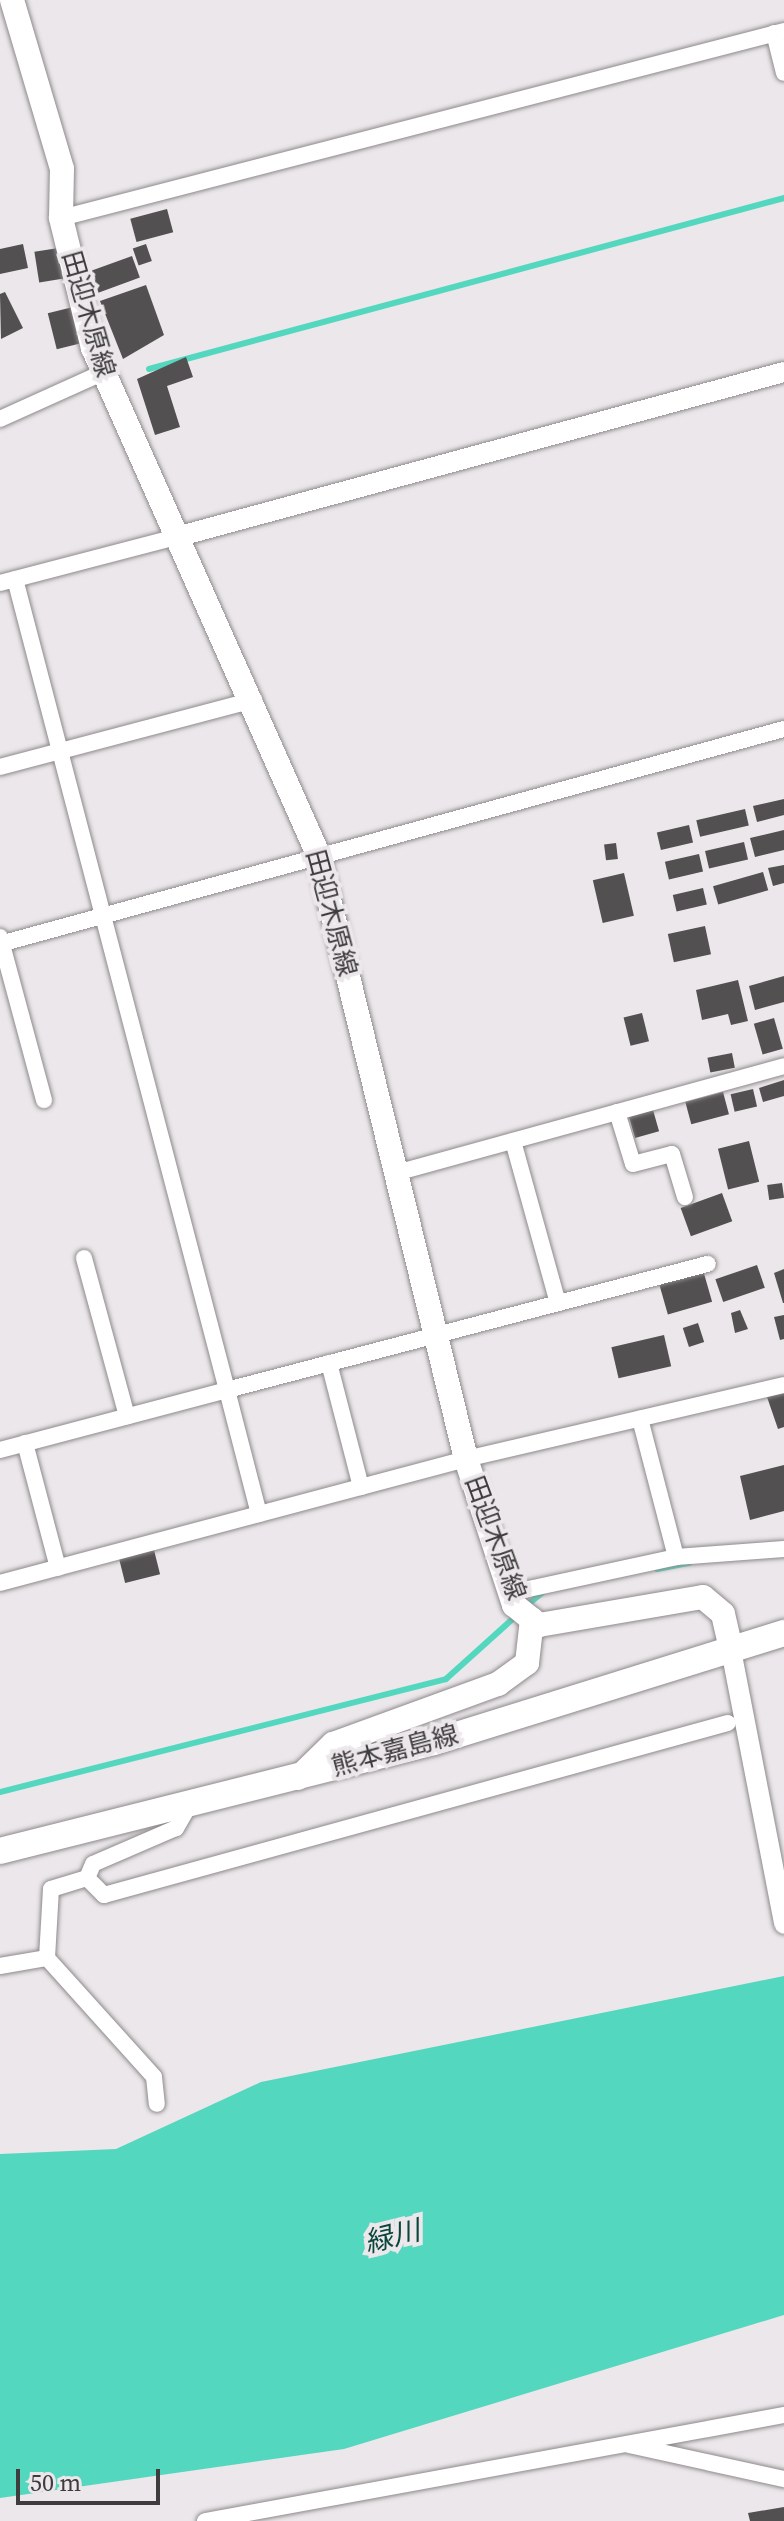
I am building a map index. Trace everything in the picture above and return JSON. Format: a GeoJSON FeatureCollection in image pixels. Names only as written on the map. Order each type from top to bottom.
{"type":"FeatureCollection","features":[{"type":"Feature","properties":{"kind":"main road","name":"田迎木原線"},"geometry":{"type":"LineString","coordinates":[[12,0],[62,169],[61,218],[102,373],[254,700],[318,854],[466,1459],[518,1606],[539,1625],[703,1597],[723,1614],[733,1657]]}},
{"type":"Feature","properties":{"kind":"main road"},"geometry":{"type":"LineString","coordinates":[[298,1778],[333,1744],[498,1684],[527,1663],[518,1606]]}},
{"type":"Feature","properties":{"kind":"main road","name":"熊本嘉島線"},"geometry":{"type":"LineString","coordinates":[[0,1851],[298,1778],[449,1737],[733,1657],[784,1633]]}},
{"type":"Feature","properties":{"kind":"street"},"geometry":{"type":"LineString","coordinates":[[61,218],[779,32],[784,73]]}},
{"type":"Feature","properties":{"kind":"street"},"geometry":{"type":"LineString","coordinates":[[259,1514],[61,751],[7,581],[784,372]]}},
{"type":"Feature","properties":{"kind":"street"},"geometry":{"type":"LineString","coordinates":[[0,419],[102,373]]}},
{"type":"Feature","properties":{"kind":"street"},"geometry":{"type":"LineString","coordinates":[[0,767],[254,700]]}},
{"type":"Feature","properties":{"kind":"street"},"geometry":{"type":"LineString","coordinates":[[44,1100],[1,942],[784,729]]}},
{"type":"Feature","properties":{"kind":"street"},"geometry":{"type":"LineString","coordinates":[[396,1173],[784,1066]]}},
{"type":"Feature","properties":{"kind":"street"},"geometry":{"type":"LineString","coordinates":[[617,1112],[633,1164],[672,1154],[685,1197]]}},
{"type":"Feature","properties":{"kind":"street"},"geometry":{"type":"LineString","coordinates":[[513,1141],[558,1303]]}},
{"type":"Feature","properties":{"kind":"street"},"geometry":{"type":"LineString","coordinates":[[84,1258],[127,1416]]}},
{"type":"Feature","properties":{"kind":"street"},"geometry":{"type":"LineString","coordinates":[[0,1450],[708,1264]]}},
{"type":"Feature","properties":{"kind":"street"},"geometry":{"type":"LineString","coordinates":[[329,1363],[361,1487]]}},
{"type":"Feature","properties":{"kind":"street"},"geometry":{"type":"LineString","coordinates":[[0,1583],[466,1459],[784,1385]]}},
{"type":"Feature","properties":{"kind":"street"},"geometry":{"type":"LineString","coordinates":[[640,1419],[676,1557]]}},
{"type":"Feature","properties":{"kind":"street"},"geometry":{"type":"LineString","coordinates":[[25,1443],[58,1568]]}},
{"type":"Feature","properties":{"kind":"street"},"geometry":{"type":"LineString","coordinates":[[518,1606],[676,1557],[784,1549]]}},
{"type":"Feature","properties":{"kind":"street"},"geometry":{"type":"LineString","coordinates":[[733,1657],[784,1924]]}},
{"type":"Feature","properties":{"kind":"street"},"geometry":{"type":"LineString","coordinates":[[87,1878],[104,1895],[728,1723]]}},
{"type":"Feature","properties":{"kind":"street"},"geometry":{"type":"LineString","coordinates":[[157,2104],[154,2077],[47,1958],[51,1889],[87,1878],[93,1864],[176,1828],[190,1804]]}},
{"type":"Feature","properties":{"kind":"street"},"geometry":{"type":"LineString","coordinates":[[0,1966],[47,1958]]}},
{"type":"Feature","properties":{"kind":"street"},"geometry":{"type":"LineString","coordinates":[[205,2521],[784,2415]]}},
{"type":"Feature","properties":{"kind":"street"},"geometry":{"type":"LineString","coordinates":[[620,2443],[784,2479]]}},
{"type":"Feature","properties":{"kind":"water","name":"緑川"},"geometry":{"type":"Polygon","coordinates":[[[784,1976],[784,2315],[344,2449],[0,2498],[0,2154],[116,2149],[261,2082],[784,1976]]]}},
{"type":"Feature","properties":{"kind":"building"},"geometry":{"type":"Polygon","coordinates":[[[167,209],[173,232],[137,242],[130,219],[167,209]]]}},
{"type":"Feature","properties":{"kind":"building"},"geometry":{"type":"Polygon","coordinates":[[[23,244],[28,268],[0,274],[0,249],[23,244]]]}},
{"type":"Feature","properties":{"kind":"building"},"geometry":{"type":"Polygon","coordinates":[[[146,244],[152,261],[139,266],[133,249],[146,244]]]}},
{"type":"Feature","properties":{"kind":"building"},"geometry":{"type":"Polygon","coordinates":[[[65,247],[70,278],[39,282],[34,252],[65,247]]]}},
{"type":"Feature","properties":{"kind":"building"},"geometry":{"type":"Polygon","coordinates":[[[132,256],[140,278],[93,295],[85,273],[132,256]]]}},
{"type":"Feature","properties":{"kind":"building"},"geometry":{"type":"Polygon","coordinates":[[[146,285],[164,335],[123,359],[100,301],[146,285]]]}},
{"type":"Feature","properties":{"kind":"building"},"geometry":{"type":"Polygon","coordinates":[[[5,292],[23,328],[1,339],[0,294],[5,292]]]}},
{"type":"Feature","properties":{"kind":"building"},"geometry":{"type":"Polygon","coordinates":[[[73,307],[82,343],[57,349],[48,313],[73,307]]]}},
{"type":"Feature","properties":{"kind":"building"},"geometry":{"type":"Polygon","coordinates":[[[186,357],[193,377],[167,386],[180,427],[155,435],[137,379],[186,357]]]}},
{"type":"Feature","properties":{"kind":"building"},"geometry":{"type":"Polygon","coordinates":[[[784,799],[784,815],[757,822],[753,806],[784,799]]]}},
{"type":"Feature","properties":{"kind":"building"},"geometry":{"type":"Polygon","coordinates":[[[745,809],[749,826],[700,837],[696,820],[745,809]]]}},
{"type":"Feature","properties":{"kind":"building"},"geometry":{"type":"Polygon","coordinates":[[[689,825],[693,843],[661,850],[657,832],[689,825]]]}},
{"type":"Feature","properties":{"kind":"building"},"geometry":{"type":"Polygon","coordinates":[[[784,830],[784,850],[755,857],[750,838],[784,830]]]}},
{"type":"Feature","properties":{"kind":"building"},"geometry":{"type":"Polygon","coordinates":[[[744,842],[748,860],[709,869],[705,851],[744,842]]]}},
{"type":"Feature","properties":{"kind":"building"},"geometry":{"type":"Polygon","coordinates":[[[616,843],[618,859],[606,860],[604,844],[616,843]]]}},
{"type":"Feature","properties":{"kind":"building"},"geometry":{"type":"Polygon","coordinates":[[[699,854],[703,872],[669,879],[665,862],[699,854]]]}},
{"type":"Feature","properties":{"kind":"building"},"geometry":{"type":"Polygon","coordinates":[[[784,865],[784,883],[773,886],[768,868],[784,865]]]}},
{"type":"Feature","properties":{"kind":"building"},"geometry":{"type":"Polygon","coordinates":[[[763,872],[768,890],[718,905],[713,886],[763,872]]]}},
{"type":"Feature","properties":{"kind":"building"},"geometry":{"type":"Polygon","coordinates":[[[624,873],[634,916],[603,923],[593,880],[624,873]]]}},
{"type":"Feature","properties":{"kind":"building"},"geometry":{"type":"Polygon","coordinates":[[[703,888],[707,905],[677,912],[673,895],[703,888]]]}},
{"type":"Feature","properties":{"kind":"building"},"geometry":{"type":"Polygon","coordinates":[[[705,926],[711,954],[674,962],[668,934],[705,926]]]}},
{"type":"Feature","properties":{"kind":"building"},"geometry":{"type":"Polygon","coordinates":[[[784,976],[784,1002],[755,1010],[749,986],[784,976]]]}},
{"type":"Feature","properties":{"kind":"building"},"geometry":{"type":"Polygon","coordinates":[[[738,980],[748,1021],[731,1025],[728,1014],[702,1020],[696,990],[738,980]]]}},
{"type":"Feature","properties":{"kind":"building"},"geometry":{"type":"Polygon","coordinates":[[[642,1013],[649,1041],[631,1046],[624,1018],[642,1013]]]}},
{"type":"Feature","properties":{"kind":"building"},"geometry":{"type":"Polygon","coordinates":[[[774,1018],[783,1049],[763,1055],[754,1024],[774,1018]]]}},
{"type":"Feature","properties":{"kind":"building"},"geometry":{"type":"Polygon","coordinates":[[[732,1053],[735,1068],[710,1072],[707,1058],[732,1053]]]}},
{"type":"Feature","properties":{"kind":"building"},"geometry":{"type":"Polygon","coordinates":[[[784,1080],[784,1096],[763,1102],[759,1088],[784,1080]]]}},
{"type":"Feature","properties":{"kind":"building"},"geometry":{"type":"Polygon","coordinates":[[[753,1089],[757,1107],[735,1112],[731,1094],[753,1089]]]}},
{"type":"Feature","properties":{"kind":"building"},"geometry":{"type":"Polygon","coordinates":[[[723,1092],[729,1114],[691,1124],[685,1102],[723,1092]]]}},
{"type":"Feature","properties":{"kind":"building"},"geometry":{"type":"Polygon","coordinates":[[[653,1110],[659,1131],[635,1138],[629,1117],[653,1110]]]}},
{"type":"Feature","properties":{"kind":"building"},"geometry":{"type":"Polygon","coordinates":[[[749,1141],[759,1182],[728,1189],[718,1149],[749,1141]]]}},
{"type":"Feature","properties":{"kind":"building"},"geometry":{"type":"Polygon","coordinates":[[[782,1183],[784,1198],[769,1200],[767,1185],[782,1183]]]}},
{"type":"Feature","properties":{"kind":"building"},"geometry":{"type":"Polygon","coordinates":[[[722,1193],[732,1221],[691,1236],[681,1208],[722,1193]]]}},
{"type":"Feature","properties":{"kind":"building"},"geometry":{"type":"Polygon","coordinates":[[[757,1265],[765,1288],[723,1302],[715,1279],[757,1265]]]}},
{"type":"Feature","properties":{"kind":"building"},"geometry":{"type":"Polygon","coordinates":[[[784,1269],[784,1303],[783,1303],[774,1273],[784,1269]]]}},
{"type":"Feature","properties":{"kind":"building"},"geometry":{"type":"Polygon","coordinates":[[[703,1270],[712,1302],[668,1314],[659,1283],[703,1270]]]}},
{"type":"Feature","properties":{"kind":"building"},"geometry":{"type":"Polygon","coordinates":[[[740,1310],[748,1329],[735,1333],[731,1313],[740,1310]]]}},
{"type":"Feature","properties":{"kind":"building"},"geometry":{"type":"Polygon","coordinates":[[[784,1315],[784,1339],[780,1340],[774,1317],[784,1315]]]}},
{"type":"Feature","properties":{"kind":"building"},"geometry":{"type":"Polygon","coordinates":[[[698,1323],[704,1342],[689,1347],[683,1328],[698,1323]]]}},
{"type":"Feature","properties":{"kind":"building"},"geometry":{"type":"Polygon","coordinates":[[[664,1335],[671,1366],[619,1378],[611,1347],[664,1335]]]}},
{"type":"Feature","properties":{"kind":"building"},"geometry":{"type":"Polygon","coordinates":[[[784,1391],[784,1427],[778,1429],[767,1397],[784,1391]]]}},
{"type":"Feature","properties":{"kind":"building"},"geometry":{"type":"Polygon","coordinates":[[[784,1465],[784,1511],[750,1520],[740,1476],[784,1465]]]}},
{"type":"Feature","properties":{"kind":"building"},"geometry":{"type":"Polygon","coordinates":[[[154,1550],[160,1574],[125,1583],[119,1559],[154,1550]]]}},
{"type":"Feature","properties":{"kind":"building"},"geometry":{"type":"Polygon","coordinates":[[[784,2507],[784,2521],[750,2521],[748,2513],[784,2507]]]}},
{"type":"Feature","properties":{"kind":"waterway"},"geometry":{"type":"LineString","coordinates":[[149,369],[784,198]]}},
{"type":"Feature","properties":{"kind":"waterway"},"geometry":{"type":"LineString","coordinates":[[657,1569],[689,1563]]}},
{"type":"Feature","properties":{"kind":"waterway"},"geometry":{"type":"LineString","coordinates":[[525,1607],[544,1591]]}},
{"type":"Feature","properties":{"kind":"waterway"},"geometry":{"type":"LineString","coordinates":[[0,1792],[446,1679],[517,1615]]}}]}
